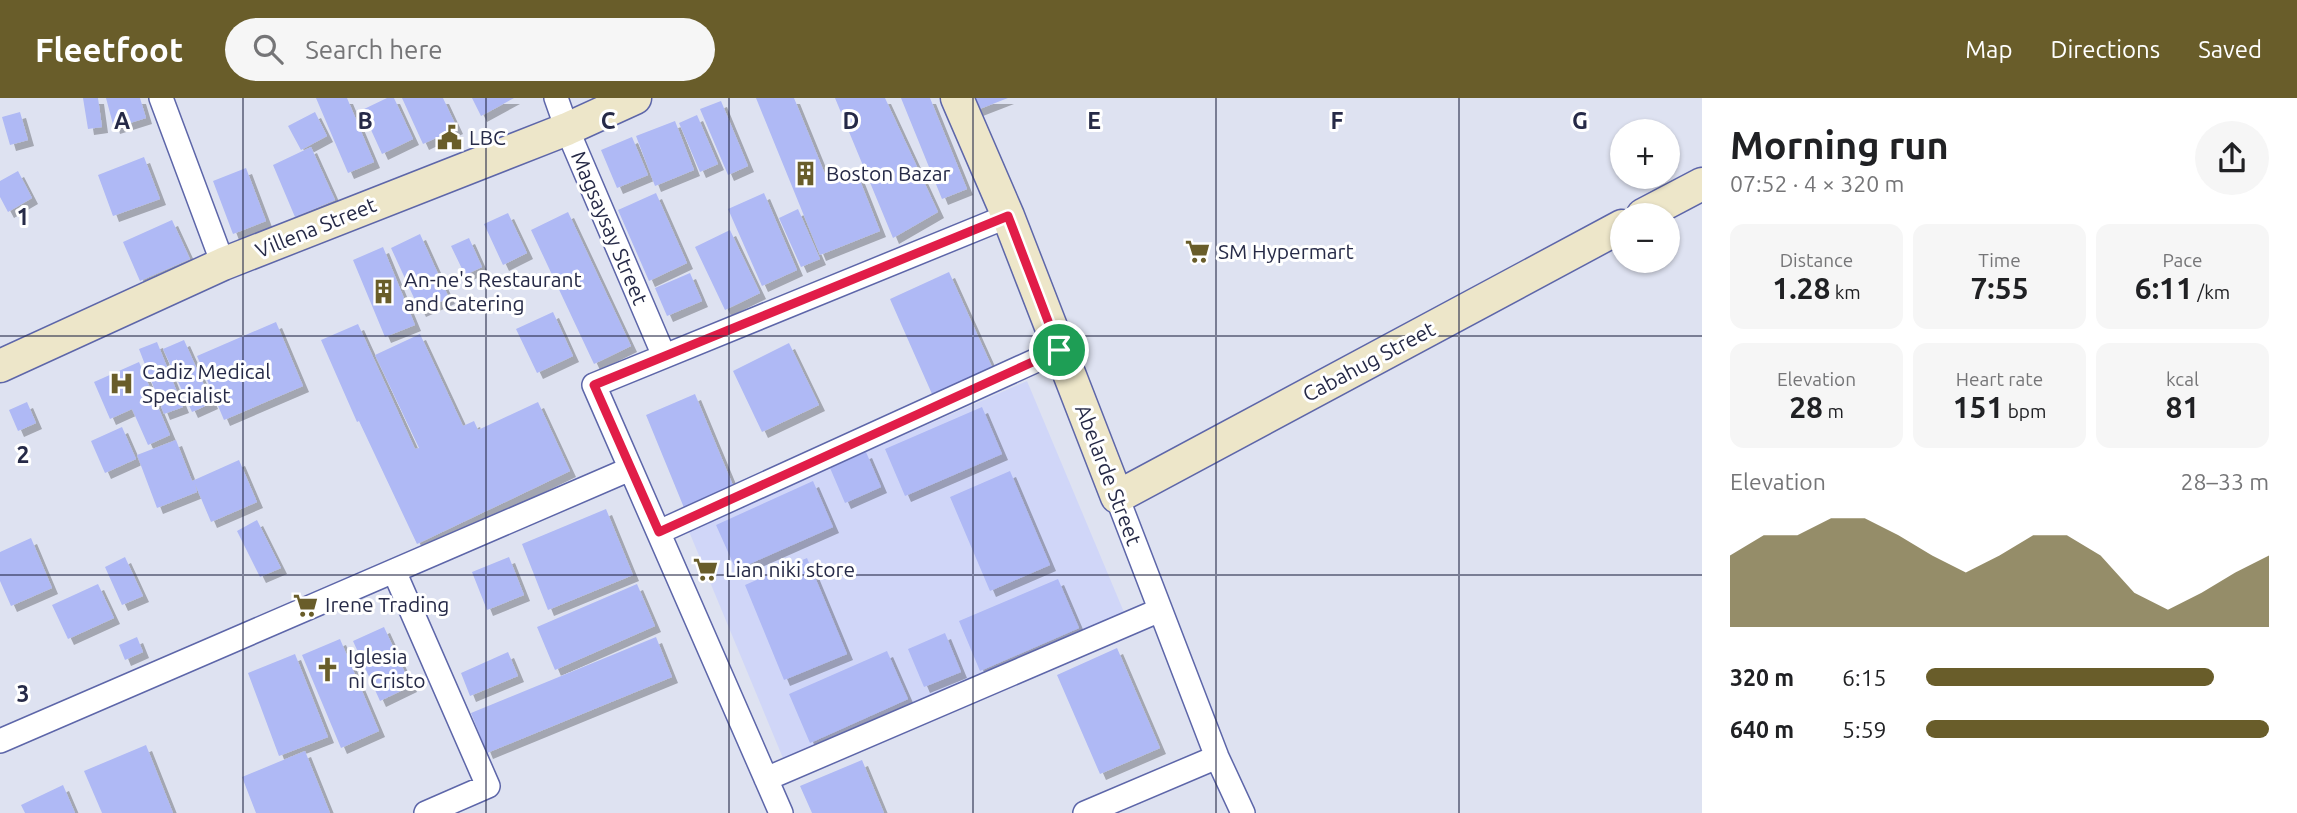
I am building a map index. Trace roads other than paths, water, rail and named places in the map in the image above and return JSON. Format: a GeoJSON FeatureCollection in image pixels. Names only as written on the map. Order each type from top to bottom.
{"type":"FeatureCollection","features":[{"type":"Feature","properties":{"kind":"main road","name":"Villena Street"},"geometry":{"type":"LineString","coordinates":[[0,366],[223,264],[567,129],[635,98]]}},
{"type":"Feature","properties":{"kind":"main road","name":"Abelarde Street"},"geometry":{"type":"LineString","coordinates":[[957,98],[1008,216],[1116,497]]}},
{"type":"Feature","properties":{"kind":"main road"},"geometry":{"type":"LineString","coordinates":[[1666,203],[1702,184]]}},
{"type":"Feature","properties":{"kind":"main road","name":"Cabahug Street"},"geometry":{"type":"LineString","coordinates":[[1116,497],[1610,232]]}},
{"type":"Feature","properties":{"kind":"street"},"geometry":{"type":"LineString","coordinates":[[161,98],[223,264]]}},
{"type":"Feature","properties":{"kind":"street","name":"Magsaysay Street"},"geometry":{"type":"LineString","coordinates":[[556,98],[664,356]]}},
{"type":"Feature","properties":{"kind":"street"},"geometry":{"type":"LineString","coordinates":[[781,813],[594,385],[1008,216]]}},
{"type":"Feature","properties":{"kind":"street"},"geometry":{"type":"LineString","coordinates":[[659,532],[1059,350]]}},
{"type":"Feature","properties":{"kind":"street"},"geometry":{"type":"LineString","coordinates":[[0,741],[630,469]]}},
{"type":"Feature","properties":{"kind":"street","name":"Abelarde Street"},"geometry":{"type":"LineString","coordinates":[[1116,497],[1217,757],[1243,813]]}},
{"type":"Feature","properties":{"kind":"street"},"geometry":{"type":"LineString","coordinates":[[394,571],[488,786],[426,813]]}},
{"type":"Feature","properties":{"kind":"street"},"geometry":{"type":"LineString","coordinates":[[766,779],[1160,610]]}},
{"type":"Feature","properties":{"kind":"street"},"geometry":{"type":"LineString","coordinates":[[1085,813],[1217,757]]}},
{"type":"Feature","properties":{"kind":"place","name":"LBC"},"geometry":{"type":"Point","coordinates":[449,138]}},
{"type":"Feature","properties":{"kind":"place","name":"Boston Bazar"},"geometry":{"type":"Point","coordinates":[806,174]}},
{"type":"Feature","properties":{"kind":"place","name":"SM Hypermart"},"geometry":{"type":"Point","coordinates":[1198,252]}},
{"type":"Feature","properties":{"kind":"place","name":"An-ne's Restaurant and Catering"},"geometry":{"type":"Point","coordinates":[384,292]}},
{"type":"Feature","properties":{"kind":"place","name":"Cadiz Medical Specialist"},"geometry":{"type":"Point","coordinates":[122,384]}},
{"type":"Feature","properties":{"kind":"place","name":"Lian niki store"},"geometry":{"type":"Point","coordinates":[705,570]}},
{"type":"Feature","properties":{"kind":"place","name":"Irene Trading"},"geometry":{"type":"Point","coordinates":[305,605]}},
{"type":"Feature","properties":{"kind":"place","name":"Iglesia ni Cristo"},"geometry":{"type":"Point","coordinates":[328,669]}}]}
